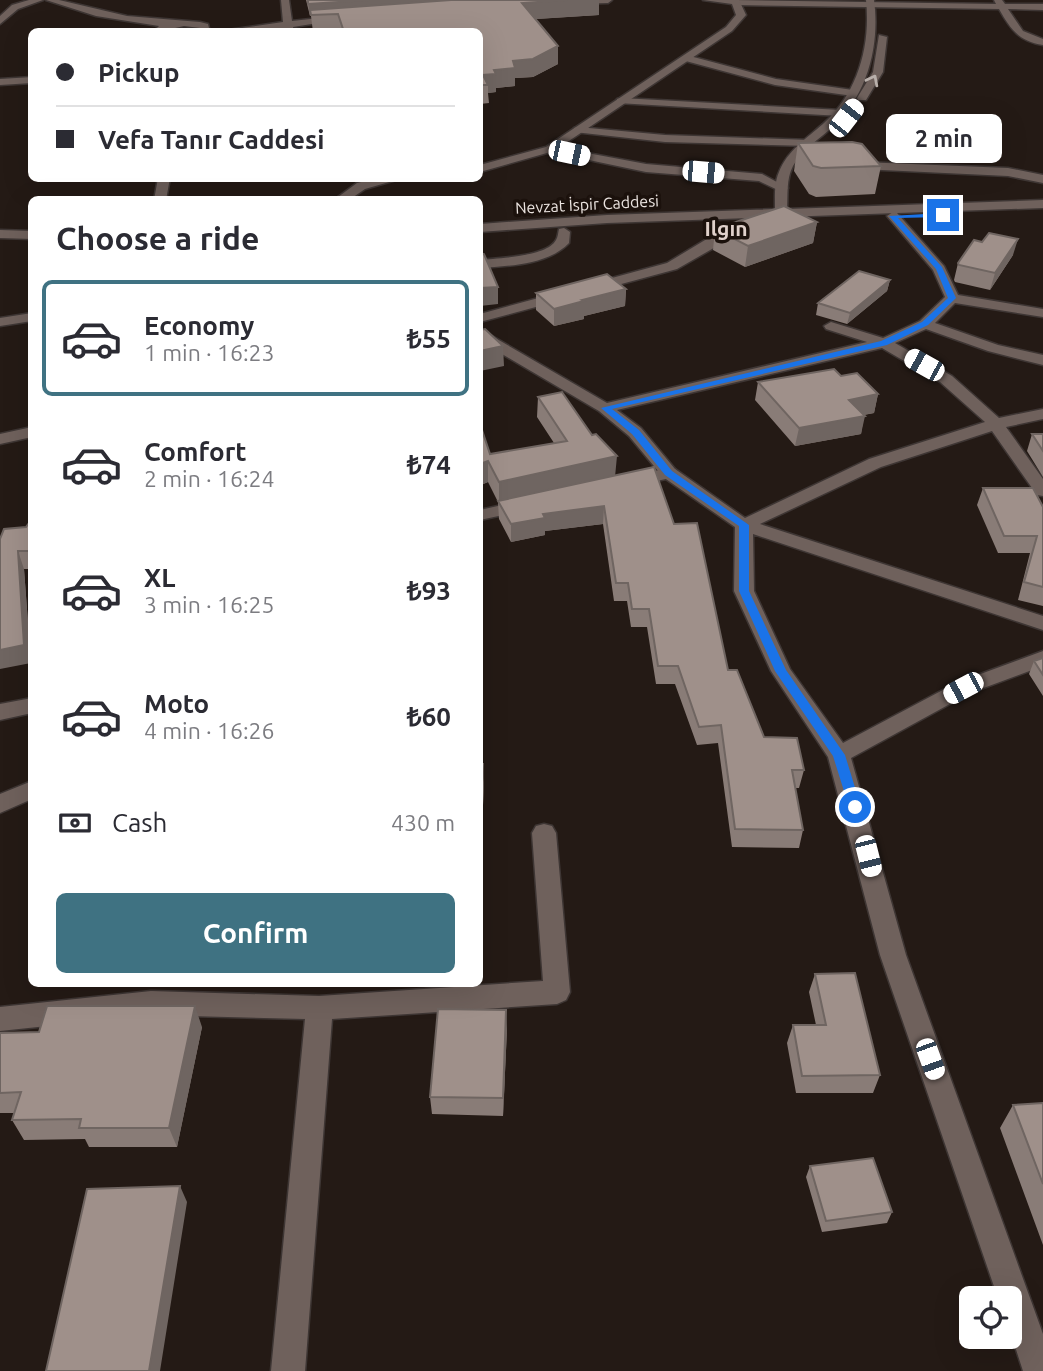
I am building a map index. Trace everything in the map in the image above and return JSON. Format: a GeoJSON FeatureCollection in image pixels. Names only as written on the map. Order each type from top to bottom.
{"type":"FeatureCollection","features":[{"type":"Feature","properties":{"kind":"street"},"geometry":{"type":"LineString","coordinates":[[0,7],[15,7],[39,0]]}},
{"type":"Feature","properties":{"kind":"street"},"geometry":{"type":"LineString","coordinates":[[50,0],[65,2],[87,12],[148,23],[199,28]]}},
{"type":"Feature","properties":{"kind":"street"},"geometry":{"type":"LineString","coordinates":[[285,0],[288,27]]}},
{"type":"Feature","properties":{"kind":"street"},"geometry":{"type":"LineString","coordinates":[[555,3],[608,0]]}},
{"type":"Feature","properties":{"kind":"street"},"geometry":{"type":"LineString","coordinates":[[707,0],[1000,3],[1043,7]]}},
{"type":"Feature","properties":{"kind":"street"},"geometry":{"type":"LineString","coordinates":[[483,168],[550,149],[729,29],[741,15],[735,1]]}},
{"type":"Feature","properties":{"kind":"street"},"geometry":{"type":"LineString","coordinates":[[776,216],[787,165],[841,113],[861,75],[870,41],[871,2]]}},
{"type":"Feature","properties":{"kind":"street"},"geometry":{"type":"LineString","coordinates":[[810,144],[834,134],[870,87],[878,72],[884,3]]}},
{"type":"Feature","properties":{"kind":"street"},"geometry":{"type":"LineString","coordinates":[[1000,3],[1019,36],[1043,43]]}},
{"type":"Feature","properties":{"kind":"street"},"geometry":{"type":"LineString","coordinates":[[0,21],[15,7]]}},
{"type":"Feature","properties":{"kind":"street"},"geometry":{"type":"LineString","coordinates":[[238,28],[288,27],[355,18]]}},
{"type":"Feature","properties":{"kind":"street"},"geometry":{"type":"LineString","coordinates":[[148,23],[154,28]]}},
{"type":"Feature","properties":{"kind":"street"},"geometry":{"type":"LineString","coordinates":[[165,28],[175,24]]}},
{"type":"Feature","properties":{"kind":"street"},"geometry":{"type":"LineString","coordinates":[[686,58],[775,82],[853,93]]}},
{"type":"Feature","properties":{"kind":"street"},"geometry":{"type":"LineString","coordinates":[[0,82],[28,80]]}},
{"type":"Feature","properties":{"kind":"street"},"geometry":{"type":"LineString","coordinates":[[621,101],[841,113]]}},
{"type":"Feature","properties":{"kind":"street"},"geometry":{"type":"LineString","coordinates":[[578,130],[659,138],[810,144],[823,149]]}},
{"type":"Feature","properties":{"kind":"street"},"geometry":{"type":"LineString","coordinates":[[550,149],[646,168],[762,178],[782,188]]}},
{"type":"Feature","properties":{"kind":"street"},"geometry":{"type":"LineString","coordinates":[[848,160],[861,165],[1008,173],[1043,179]]}},
{"type":"Feature","properties":{"kind":"street"},"geometry":{"type":"LineString","coordinates":[[353,182],[361,186]]}},
{"type":"Feature","properties":{"kind":"street"},"geometry":{"type":"LineString","coordinates":[[346,196],[361,186],[379,182]]}},
{"type":"Feature","properties":{"kind":"street"},"geometry":{"type":"LineString","coordinates":[[483,317],[625,276],[672,266],[725,234],[776,216],[1043,204]]}},
{"type":"Feature","properties":{"kind":"street"},"geometry":{"type":"LineString","coordinates":[[776,216],[1043,214]]}},
{"type":"Feature","properties":{"kind":"street","name":"Nevzat İspir Caddesi"},"geometry":{"type":"LineString","coordinates":[[483,228],[607,219],[776,216]]}},
{"type":"Feature","properties":{"kind":"street","name":"Nevzat İspir Caddesi"},"geometry":{"type":"LineString","coordinates":[[483,237],[776,216]]}},
{"type":"Feature","properties":{"kind":"street"},"geometry":{"type":"LineString","coordinates":[[893,216],[939,269],[952,298]]}},
{"type":"Feature","properties":{"kind":"street"},"geometry":{"type":"LineString","coordinates":[[483,264],[531,258],[551,252],[562,243],[564,232]]}},
{"type":"Feature","properties":{"kind":"street"},"geometry":{"type":"LineString","coordinates":[[0,234],[28,235]]}},
{"type":"Feature","properties":{"kind":"street"},"geometry":{"type":"LineString","coordinates":[[0,243],[28,245]]}},
{"type":"Feature","properties":{"kind":"street"},"geometry":{"type":"LineString","coordinates":[[952,298],[1043,313]]}},
{"type":"Feature","properties":{"kind":"street"},"geometry":{"type":"LineString","coordinates":[[605,408],[884,343],[925,324],[952,298]]}},
{"type":"Feature","properties":{"kind":"street"},"geometry":{"type":"LineString","coordinates":[[0,322],[28,318]]}},
{"type":"Feature","properties":{"kind":"street"},"geometry":{"type":"LineString","coordinates":[[925,324],[993,348],[1043,360]]}},
{"type":"Feature","properties":{"kind":"street"},"geometry":{"type":"LineString","coordinates":[[831,326],[884,343],[946,379],[996,424],[1020,462],[1043,491]]}},
{"type":"Feature","properties":{"kind":"street"},"geometry":{"type":"LineString","coordinates":[[483,337],[605,408],[635,432],[669,473],[744,525],[1043,623]]}},
{"type":"Feature","properties":{"kind":"street"},"geometry":{"type":"LineString","coordinates":[[744,525],[875,463],[996,424],[1043,414]]}},
{"type":"Feature","properties":{"kind":"street"},"geometry":{"type":"LineString","coordinates":[[0,439],[28,433]]}},
{"type":"Feature","properties":{"kind":"street"},"geometry":{"type":"LineString","coordinates":[[611,486],[669,473]]}},
{"type":"Feature","properties":{"kind":"street"},"geometry":{"type":"LineString","coordinates":[[483,514],[545,500]]}},
{"type":"Feature","properties":{"kind":"street"},"geometry":{"type":"LineString","coordinates":[[744,525],[744,591],[781,671],[839,755],[893,954],[1040,1371]]}},
{"type":"Feature","properties":{"kind":"street"},"geometry":{"type":"LineString","coordinates":[[839,755],[963,688],[1043,658]]}},
{"type":"Feature","properties":{"kind":"street"},"geometry":{"type":"LineString","coordinates":[[0,712],[28,706]]}},
{"type":"Feature","properties":{"kind":"street"},"geometry":{"type":"LineString","coordinates":[[0,804],[28,791]]}},
{"type":"Feature","properties":{"kind":"street"},"geometry":{"type":"LineString","coordinates":[[0,1019],[156,993],[319,1008],[557,992],[544,833]]}},
{"type":"Feature","properties":{"kind":"street"},"geometry":{"type":"LineString","coordinates":[[288,1371],[319,1008]]}},
{"type":"Feature","properties":{"kind":"building"},"geometry":{"type":"Polygon","coordinates":[[[308,0],[369,0],[308,4],[308,0]]]}},
{"type":"Feature","properties":{"kind":"building"},"geometry":{"type":"Polygon","coordinates":[[[451,0],[567,0],[522,3],[558,46],[533,59],[513,61],[515,68],[494,70],[496,74],[483,75],[483,28],[343,28],[338,14],[311,15],[310,10],[451,0]]]}},
{"type":"Feature","properties":{"kind":"building"},"geometry":{"type":"Polygon","coordinates":[[[798,143],[862,144],[881,166],[813,166],[798,143]]]}},
{"type":"Feature","properties":{"kind":"building"},"geometry":{"type":"Polygon","coordinates":[[[784,206],[817,222],[748,246],[715,229],[784,206]]]}},
{"type":"Feature","properties":{"kind":"building"},"geometry":{"type":"Polygon","coordinates":[[[989,233],[1018,239],[995,273],[959,265],[974,240],[982,242],[989,233]]]}},
{"type":"Feature","properties":{"kind":"building"},"geometry":{"type":"Polygon","coordinates":[[[483,254],[484,254],[498,287],[483,288],[483,254]]]}},
{"type":"Feature","properties":{"kind":"building"},"geometry":{"type":"Polygon","coordinates":[[[859,271],[890,280],[850,313],[818,303],[859,271]]]}},
{"type":"Feature","properties":{"kind":"building"},"geometry":{"type":"Polygon","coordinates":[[[607,274],[626,289],[554,309],[536,293],[607,274]]]}},
{"type":"Feature","properties":{"kind":"building"},"geometry":{"type":"Polygon","coordinates":[[[485,329],[503,346],[483,350],[485,329]]]}},
{"type":"Feature","properties":{"kind":"building"},"geometry":{"type":"Polygon","coordinates":[[[834,369],[841,376],[857,373],[878,394],[849,400],[865,416],[799,428],[758,382],[834,369]]]}},
{"type":"Feature","properties":{"kind":"building"},"geometry":{"type":"Polygon","coordinates":[[[562,392],[592,435],[596,434],[617,456],[499,482],[488,461],[483,463],[483,433],[490,454],[567,441],[538,397],[562,392]]]}},
{"type":"Feature","properties":{"kind":"building"},"geometry":{"type":"Polygon","coordinates":[[[1032,434],[1043,434],[1043,451],[1032,434]]]}},
{"type":"Feature","properties":{"kind":"building"},"geometry":{"type":"Polygon","coordinates":[[[654,467],[674,524],[697,523],[728,670],[737,670],[764,737],[797,738],[804,770],[792,770],[803,830],[735,829],[721,725],[699,727],[678,666],[658,666],[649,609],[632,609],[628,583],[616,583],[604,506],[543,514],[545,518],[511,524],[498,501],[654,467]]]}},
{"type":"Feature","properties":{"kind":"building"},"geometry":{"type":"Polygon","coordinates":[[[983,488],[1033,488],[1043,507],[1043,587],[1024,582],[1037,536],[1004,536],[983,488]]]}},
{"type":"Feature","properties":{"kind":"building"},"geometry":{"type":"Polygon","coordinates":[[[28,524],[28,551],[18,551],[24,645],[0,650],[0,539],[4,529],[26,527],[28,524]]]}},
{"type":"Feature","properties":{"kind":"building"},"geometry":{"type":"Polygon","coordinates":[[[1043,658],[1043,675],[1034,661],[1043,658]]]}},
{"type":"Feature","properties":{"kind":"building"},"geometry":{"type":"Polygon","coordinates":[[[855,973],[880,1075],[802,1076],[793,1025],[826,1025],[815,974],[855,973]]]}},
{"type":"Feature","properties":{"kind":"building"},"geometry":{"type":"Polygon","coordinates":[[[47,1006],[195,1006],[169,1128],[79,1128],[81,1119],[12,1120],[21,1092],[0,1093],[0,1033],[39,1032],[47,1006]]]}},
{"type":"Feature","properties":{"kind":"building"},"geometry":{"type":"Polygon","coordinates":[[[438,1009],[506,1010],[503,1098],[430,1097],[438,1009]]]}},
{"type":"Feature","properties":{"kind":"building"},"geometry":{"type":"Polygon","coordinates":[[[1043,1103],[1043,1184],[1013,1105],[1043,1103]]]}},
{"type":"Feature","properties":{"kind":"building"},"geometry":{"type":"Polygon","coordinates":[[[873,1158],[892,1212],[826,1221],[810,1166],[873,1158]]]}},
{"type":"Feature","properties":{"kind":"building"},"geometry":{"type":"Polygon","coordinates":[[[180,1186],[149,1371],[46,1371],[87,1189],[180,1186]]]}},
{"type":"Feature","properties":{"kind":"district","name":"Ilgın"},"geometry":{"type":"Point","coordinates":[726,228]}},
{"type":"Feature","properties":{"kind":"route"},"geometry":{"type":"LineString","coordinates":[[855,807],[839,755],[781,671],[744,591],[744,525],[669,473],[635,432],[605,408],[799,365],[884,343],[925,324],[952,298],[939,269],[893,216],[943,215]]}}]}
